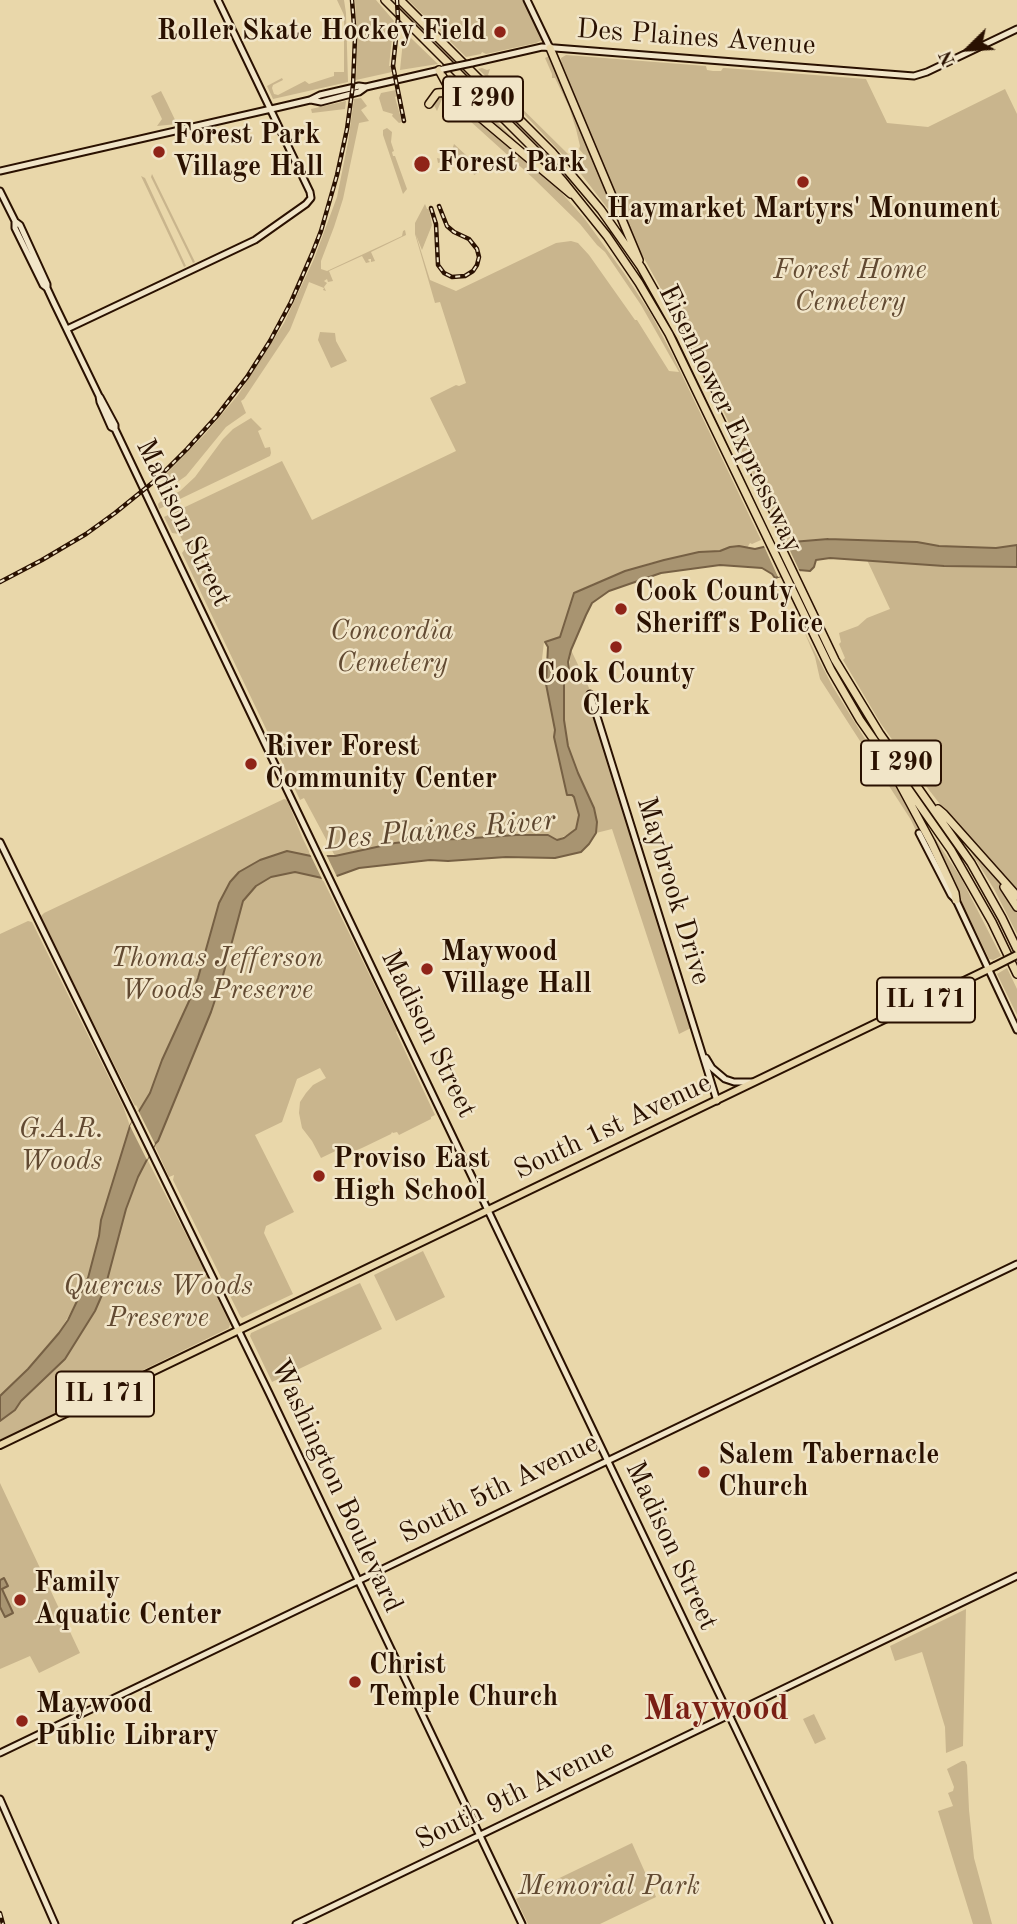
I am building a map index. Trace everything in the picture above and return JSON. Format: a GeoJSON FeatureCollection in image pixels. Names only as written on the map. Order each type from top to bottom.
{"type":"FeatureCollection","features":[{"type":"Feature","properties":{"kind":"highway","name":"Eisenhower Expressway"},"geometry":{"type":"LineString","coordinates":[[385,0],[542,158],[580,201],[619,254],[663,323],[789,574],[851,688],[971,863],[1017,949]]}},
{"type":"Feature","properties":{"kind":"highway","name":"Eisenhower Expressway"},"geometry":{"type":"LineString","coordinates":[[400,0],[560,161],[601,210],[641,267],[685,346],[771,537]]}},
{"type":"Feature","properties":{"kind":"highway"},"geometry":{"type":"LineString","coordinates":[[550,48],[641,267]]}},
{"type":"Feature","properties":{"kind":"highway"},"geometry":{"type":"LineString","coordinates":[[441,70],[451,92],[580,201]]}},
{"type":"Feature","properties":{"kind":"highway"},"geometry":{"type":"LineString","coordinates":[[429,104],[437,93],[451,92]]}},
{"type":"Feature","properties":{"kind":"highway","name":"Eisenhower Expressway"},"geometry":{"type":"LineString","coordinates":[[789,574],[819,649],[840,686],[860,720],[964,872],[1017,974]]}},
{"type":"Feature","properties":{"kind":"highway"},"geometry":{"type":"LineString","coordinates":[[892,766],[900,787],[955,893],[956,900]]}},
{"type":"Feature","properties":{"kind":"highway"},"geometry":{"type":"LineString","coordinates":[[930,804],[944,814],[1017,896]]}},
{"type":"Feature","properties":{"kind":"highway"},"geometry":{"type":"LineString","coordinates":[[997,875],[1017,907]]}},
{"type":"Feature","properties":{"kind":"main road","name":"South 1st Avenue"},"geometry":{"type":"LineString","coordinates":[[0,1445],[1017,956]]}},
{"type":"Feature","properties":{"kind":"street"},"geometry":{"type":"LineString","coordinates":[[67,329],[261,237],[309,201],[310,192],[218,0]]}},
{"type":"Feature","properties":{"kind":"street"},"geometry":{"type":"LineString","coordinates":[[527,0],[550,48]]}},
{"type":"Feature","properties":{"kind":"street","name":"Des Plaines Avenue"},"geometry":{"type":"LineString","coordinates":[[0,171],[310,100],[320,94],[366,87],[542,47],[914,76],[1017,29]]}},
{"type":"Feature","properties":{"kind":"street","name":"Madison Street"},"geometry":{"type":"LineString","coordinates":[[0,191],[15,221],[20,225],[47,288],[115,425],[829,1924]]}},
{"type":"Feature","properties":{"kind":"street","name":"Maybrook Drive"},"geometry":{"type":"LineString","coordinates":[[590,694],[717,1101]]}},
{"type":"Feature","properties":{"kind":"street"},"geometry":{"type":"LineString","coordinates":[[919,833],[992,968],[1017,1030]]}},
{"type":"Feature","properties":{"kind":"street","name":"Washington Boulevard"},"geometry":{"type":"LineString","coordinates":[[0,842],[238,1330],[522,1924]]}},
{"type":"Feature","properties":{"kind":"street"},"geometry":{"type":"LineString","coordinates":[[701,1049],[712,1068],[725,1079],[755,1082]]}},
{"type":"Feature","properties":{"kind":"street","name":"South 5th Avenue"},"geometry":{"type":"LineString","coordinates":[[0,1754],[1017,1264]]}},
{"type":"Feature","properties":{"kind":"street","name":"South 9th Avenue"},"geometry":{"type":"LineString","coordinates":[[296,1924],[1017,1576]]}},
{"type":"Feature","properties":{"kind":"street"},"geometry":{"type":"LineString","coordinates":[[0,1799],[55,1924]]}},
{"type":"Feature","properties":{"kind":"green space"},"geometry":{"type":"Polygon","coordinates":[[[337,0],[344,0],[346,13],[348,82],[273,99],[267,86],[282,78],[283,80],[273,85],[274,94],[278,95],[305,81],[309,84],[334,76],[334,72],[344,72],[344,15],[337,0]]]}},
{"type":"Feature","properties":{"kind":"green space"},"geometry":{"type":"Polygon","coordinates":[[[355,0],[376,0],[394,21],[389,66],[392,66],[392,72],[356,80],[355,0]]]}},
{"type":"Feature","properties":{"kind":"green space"},"geometry":{"type":"Polygon","coordinates":[[[408,0],[523,0],[542,40],[466,57],[408,0]]]}},
{"type":"Feature","properties":{"kind":"green space"},"geometry":{"type":"Polygon","coordinates":[[[404,31],[412,39],[438,64],[400,70],[404,31]]]}},
{"type":"Feature","properties":{"kind":"green space","name":"Forest Home Cemetery"},"geometry":{"type":"Polygon","coordinates":[[[566,55],[706,66],[707,70],[713,71],[725,68],[866,79],[887,123],[928,127],[1005,89],[1017,114],[1017,545],[996,548],[828,539],[786,543],[690,341],[640,251],[562,68],[561,58],[566,55]]]}},
{"type":"Feature","properties":{"kind":"green space"},"geometry":{"type":"Polygon","coordinates":[[[549,56],[621,221],[618,222],[581,174],[478,69],[490,69],[488,75],[570,156],[573,154],[583,163],[586,157],[579,149],[569,107],[555,78],[552,78],[545,58],[549,56]]]}},
{"type":"Feature","properties":{"kind":"green space"},"geometry":{"type":"Polygon","coordinates":[[[450,75],[539,164],[458,95],[450,85],[447,77],[450,75]]]}},
{"type":"Feature","properties":{"kind":"green space"},"geometry":{"type":"Polygon","coordinates":[[[396,90],[395,97],[402,122],[399,123],[393,114],[383,111],[379,98],[381,93],[396,90]]]}},
{"type":"Feature","properties":{"kind":"green space"},"geometry":{"type":"Polygon","coordinates":[[[161,91],[177,124],[157,126],[162,119],[151,96],[161,91]]]}},
{"type":"Feature","properties":{"kind":"green space","name":"Concordia Cemetery"},"geometry":{"type":"Polygon","coordinates":[[[449,95],[551,181],[584,218],[624,273],[651,314],[672,354],[761,540],[750,543],[747,548],[730,547],[650,563],[574,593],[560,637],[544,642],[541,668],[545,669],[554,737],[567,795],[573,795],[579,815],[574,831],[557,840],[516,835],[421,840],[335,856],[304,798],[300,800],[182,553],[185,545],[179,534],[172,533],[164,517],[282,461],[312,520],[456,451],[430,398],[466,383],[440,302],[435,303],[415,234],[415,223],[425,204],[429,209],[432,225],[422,250],[416,235],[430,280],[456,291],[556,243],[578,243],[637,320],[669,371],[679,372],[641,305],[605,252],[533,178],[449,102],[442,99],[437,111],[434,105],[438,96],[449,95]]]}},
{"type":"Feature","properties":{"kind":"green space"},"geometry":{"type":"Polygon","coordinates":[[[361,98],[367,106],[361,110],[369,121],[359,123],[343,199],[321,261],[321,269],[327,271],[402,236],[405,230],[406,235],[371,252],[375,261],[371,262],[369,259],[370,262],[366,263],[362,256],[329,271],[333,281],[324,281],[327,283],[324,287],[326,291],[309,282],[290,330],[241,401],[246,413],[226,427],[186,476],[166,490],[163,477],[238,395],[284,323],[314,259],[337,197],[354,99],[361,98]]]}},
{"type":"Feature","properties":{"kind":"green space"},"geometry":{"type":"Polygon","coordinates":[[[346,101],[345,109],[312,113],[311,109],[346,101]]]}},
{"type":"Feature","properties":{"kind":"green space"},"geometry":{"type":"Polygon","coordinates":[[[387,128],[392,132],[393,156],[407,189],[403,194],[383,135],[383,130],[387,128]]]}},
{"type":"Feature","properties":{"kind":"green space"},"geometry":{"type":"Polygon","coordinates":[[[454,144],[468,157],[480,172],[474,175],[469,160],[465,161],[463,156],[438,163],[437,158],[450,156],[454,144]]]}},
{"type":"Feature","properties":{"kind":"green space"},"geometry":{"type":"Polygon","coordinates":[[[152,174],[195,262],[193,263],[151,177],[152,174]]]}},
{"type":"Feature","properties":{"kind":"green space"},"geometry":{"type":"Polygon","coordinates":[[[141,176],[145,178],[186,266],[184,267],[141,176]]]}},
{"type":"Feature","properties":{"kind":"green space"},"geometry":{"type":"Polygon","coordinates":[[[320,332],[335,333],[336,341],[347,361],[331,368],[318,340],[320,332]]]}},
{"type":"Feature","properties":{"kind":"green space"},"geometry":{"type":"Polygon","coordinates":[[[251,418],[262,429],[258,431],[265,448],[270,447],[270,456],[159,509],[160,502],[180,491],[195,477],[233,429],[251,418]]]}},
{"type":"Feature","properties":{"kind":"green space"},"geometry":{"type":"Polygon","coordinates":[[[867,560],[944,566],[1017,567],[1017,893],[953,821],[919,777],[881,724],[843,660],[845,658],[839,644],[839,633],[890,609],[867,560]]]}},
{"type":"Feature","properties":{"kind":"green space"},"geometry":{"type":"Polygon","coordinates":[[[804,631],[833,687],[921,829],[916,831],[820,679],[815,657],[804,631]]]}},
{"type":"Feature","properties":{"kind":"green space"},"geometry":{"type":"Polygon","coordinates":[[[571,650],[589,688],[587,696],[691,1028],[679,1034],[612,829],[596,833],[597,822],[568,746],[563,698],[564,671],[569,670],[571,650]]]}},
{"type":"Feature","properties":{"kind":"green space","name":"Thomas Jefferson Woods Preserve"},"geometry":{"type":"Polygon","coordinates":[[[284,799],[287,800],[303,839],[435,1115],[399,1135],[392,1132],[352,1152],[348,1145],[321,1158],[302,1128],[299,1113],[300,1102],[306,1093],[313,1085],[326,1078],[320,1068],[297,1079],[282,1122],[255,1135],[294,1212],[266,1226],[264,1233],[293,1294],[242,1318],[173,1180],[174,1175],[169,1177],[139,1111],[41,916],[284,799]]]}},
{"type":"Feature","properties":{"kind":"green space"},"geometry":{"type":"Polygon","coordinates":[[[927,826],[961,878],[1001,956],[989,959],[927,826]]]}},
{"type":"Feature","properties":{"kind":"green space"},"geometry":{"type":"Polygon","coordinates":[[[966,844],[993,874],[1017,911],[1017,934],[994,889],[966,844]]]}},
{"type":"Feature","properties":{"kind":"green space","name":"G.A.R. Woods"},"geometry":{"type":"Polygon","coordinates":[[[28,921],[32,922],[123,1106],[130,1126],[101,1220],[88,1278],[77,1301],[59,1333],[0,1396],[0,934],[28,921]]]}},
{"type":"Feature","properties":{"kind":"green space"},"geometry":{"type":"Polygon","coordinates":[[[1007,968],[1017,989],[1017,1015],[997,974],[1007,968]]]}},
{"type":"Feature","properties":{"kind":"green space","name":"Quercus Woods Preserve"},"geometry":{"type":"Polygon","coordinates":[[[147,1159],[230,1324],[229,1328],[0,1440],[0,1421],[15,1410],[105,1288],[126,1209],[147,1159]]]}},
{"type":"Feature","properties":{"kind":"green space","name":"Proviso East High School"},"geometry":{"type":"Polygon","coordinates":[[[423,1251],[445,1297],[396,1321],[374,1275],[423,1251]]]}},
{"type":"Feature","properties":{"kind":"green space","name":"Proviso East High School"},"geometry":{"type":"Polygon","coordinates":[[[360,1283],[382,1329],[272,1382],[250,1336],[251,1333],[360,1283]]]}},
{"type":"Feature","properties":{"kind":"green space"},"geometry":{"type":"Polygon","coordinates":[[[0,1483],[80,1653],[39,1673],[30,1656],[0,1669],[0,1483]]]}},
{"type":"Feature","properties":{"kind":"green space"},"geometry":{"type":"Polygon","coordinates":[[[966,1609],[963,1746],[946,1753],[945,1727],[922,1652],[895,1661],[890,1646],[966,1609]]]}},
{"type":"Feature","properties":{"kind":"green space"},"geometry":{"type":"Polygon","coordinates":[[[814,1714],[826,1739],[815,1744],[803,1719],[814,1714]]]}},
{"type":"Feature","properties":{"kind":"green space"},"geometry":{"type":"Polygon","coordinates":[[[962,1761],[967,1765],[974,1858],[992,1924],[973,1924],[938,1811],[953,1806],[948,1793],[953,1791],[954,1787],[947,1769],[962,1761]]]}},
{"type":"Feature","properties":{"kind":"green space","name":"Memorial Park"},"geometry":{"type":"Polygon","coordinates":[[[632,1843],[656,1897],[600,1924],[528,1924],[516,1899],[632,1843]]]}},
{"type":"Feature","properties":{"kind":"shaded area"},"geometry":{"type":"Polygon","coordinates":[[[828,539],[996,548],[1017,545],[1017,567],[944,566],[830,558],[816,560],[810,571],[799,570],[775,578],[762,568],[720,565],[661,573],[609,591],[592,603],[571,650],[569,670],[564,672],[564,720],[568,746],[594,808],[597,822],[596,833],[589,844],[581,852],[555,858],[430,860],[359,868],[334,877],[322,878],[295,872],[271,877],[256,886],[243,901],[211,1012],[158,1141],[138,1177],[126,1209],[105,1288],[95,1311],[65,1359],[15,1410],[0,1421],[0,1396],[59,1333],[88,1278],[101,1220],[130,1126],[150,1093],[190,999],[219,903],[230,882],[239,872],[260,860],[287,851],[311,856],[335,856],[421,840],[516,835],[548,835],[557,840],[564,838],[576,829],[579,815],[574,797],[567,795],[554,737],[546,684],[548,647],[545,642],[560,637],[574,593],[625,571],[699,552],[720,551],[739,546],[755,549],[780,543],[828,539]]]}},
{"type":"Feature","properties":{"kind":"shaded area"},"geometry":{"type":"Polygon","coordinates":[[[4,1578],[8,1586],[2,1589],[13,1613],[5,1617],[0,1607],[0,1580],[4,1578]]]}},
{"type":"Feature","properties":{"kind":"pier"},"geometry":{"type":"Polygon","coordinates":[[[785,540],[800,572],[778,577],[763,544],[785,540]]]}},
{"type":"Feature","properties":{"kind":"pier"},"geometry":{"type":"Polygon","coordinates":[[[309,852],[325,852],[338,879],[323,881],[309,852]]]}},
{"type":"Feature","properties":{"kind":"pier"},"geometry":{"type":"Polygon","coordinates":[[[138,1110],[155,1144],[147,1160],[130,1126],[138,1110]]]}},
{"type":"Feature","properties":{"kind":"railway"},"geometry":{"type":"LineString","coordinates":[[0,582],[86,534],[157,479],[216,417],[247,377],[270,341],[312,254],[337,175],[353,85],[355,38],[352,0]]}},
{"type":"Feature","properties":{"kind":"railway"},"geometry":{"type":"LineString","coordinates":[[397,0],[398,19],[393,66],[404,121]]}},
{"type":"Feature","properties":{"kind":"railway"},"geometry":{"type":"LineString","coordinates":[[431,208],[436,224],[438,265],[444,273],[452,277],[465,276],[477,265],[477,249],[469,239],[447,226],[439,206]]}},
{"type":"Feature","properties":{"kind":"railway"},"geometry":{"type":"LineString","coordinates":[[0,1913],[3,1924]]}},
{"type":"Feature","properties":{"kind":"place","name":"Roller Skate Hockey Field"},"geometry":{"type":"Point","coordinates":[500,32]}},
{"type":"Feature","properties":{"kind":"place","name":"Forest Park Village Hall"},"geometry":{"type":"Point","coordinates":[159,152]}},
{"type":"Feature","properties":{"kind":"place","name":"Forest Park"},"geometry":{"type":"Point","coordinates":[422,164]}},
{"type":"Feature","properties":{"kind":"place","name":"Haymarket Martyrs' Monument"},"geometry":{"type":"Point","coordinates":[803,182]}},
{"type":"Feature","properties":{"kind":"place","name":"Cook County Sheriff's Police"},"geometry":{"type":"Point","coordinates":[621,609]}},
{"type":"Feature","properties":{"kind":"place","name":"Cook County Clerk"},"geometry":{"type":"Point","coordinates":[616,647]}},
{"type":"Feature","properties":{"kind":"place","name":"River Forest Community Center"},"geometry":{"type":"Point","coordinates":[251,764]}},
{"type":"Feature","properties":{"kind":"place","name":"Maywood Village Hall"},"geometry":{"type":"Point","coordinates":[427,969]}},
{"type":"Feature","properties":{"kind":"place","name":"Proviso East High School"},"geometry":{"type":"Point","coordinates":[319,1176]}},
{"type":"Feature","properties":{"kind":"place","name":"Salem Tabernacle Church"},"geometry":{"type":"Point","coordinates":[704,1472]}},
{"type":"Feature","properties":{"kind":"place","name":"Family Aquatic Center"},"geometry":{"type":"Point","coordinates":[20,1600]}},
{"type":"Feature","properties":{"kind":"place","name":"Christ Temple Church"},"geometry":{"type":"Point","coordinates":[355,1682]}},
{"type":"Feature","properties":{"kind":"place","name":"Maywood Public Library"},"geometry":{"type":"Point","coordinates":[22,1721]}},
{"type":"Feature","properties":{"kind":"district","name":"Maywood"},"geometry":{"type":"Point","coordinates":[716,1710]}},
{"type":"Feature","properties":{"kind":"water label","name":"Des Plaines River"},"geometry":{"type":"Point","coordinates":[440,831]}}]}
